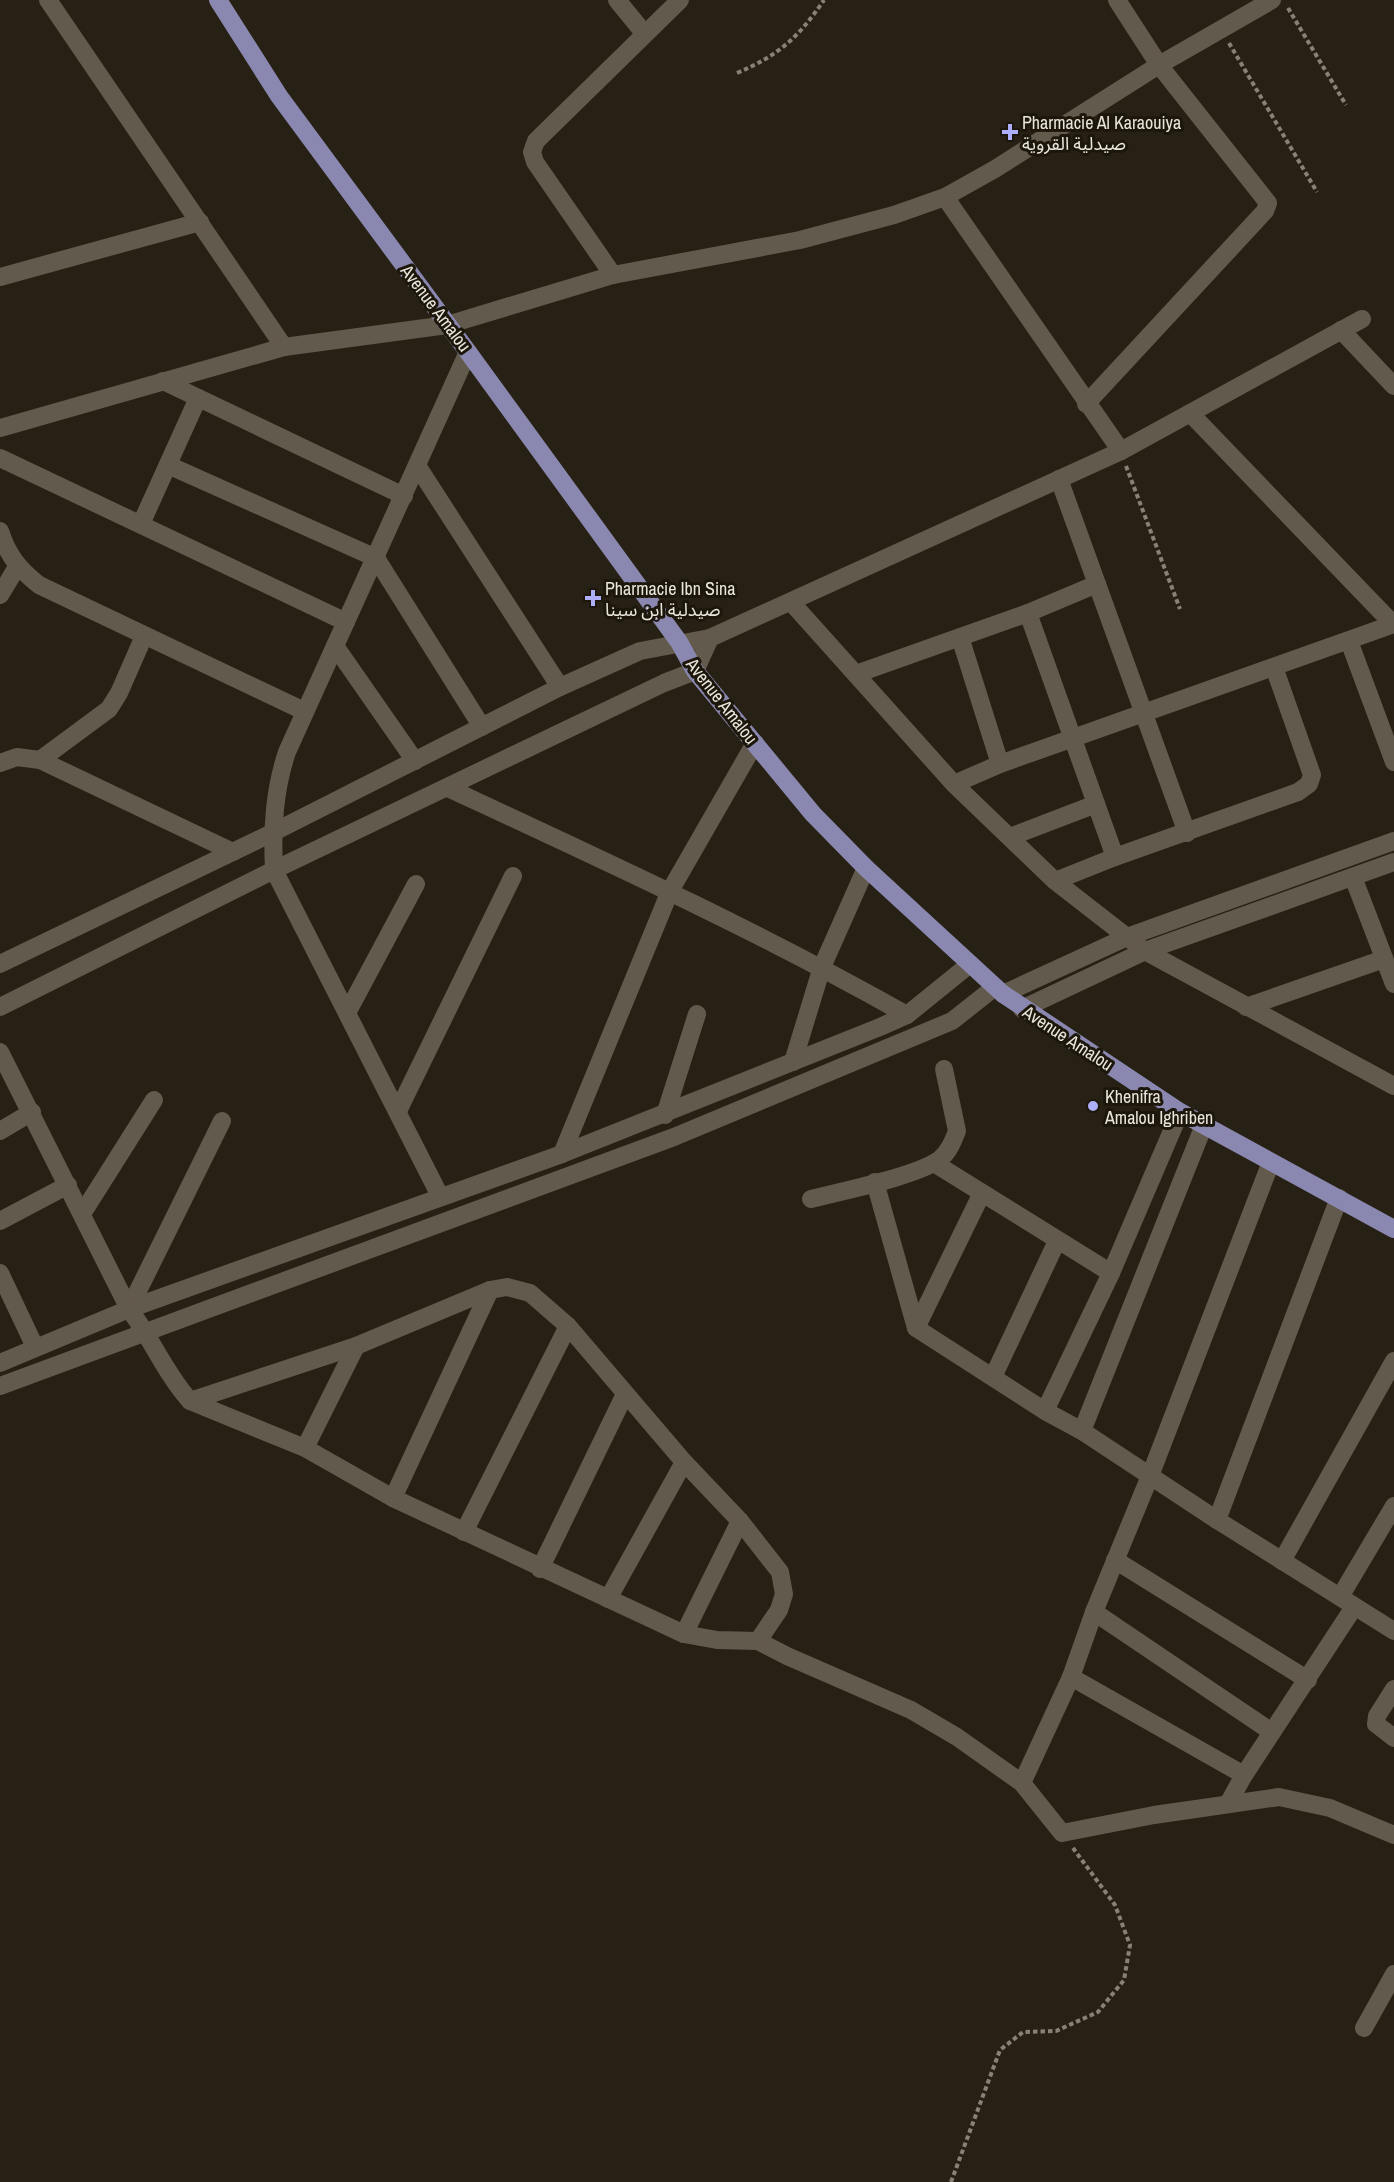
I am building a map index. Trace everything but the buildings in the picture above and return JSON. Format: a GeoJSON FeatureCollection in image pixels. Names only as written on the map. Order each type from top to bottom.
{"type":"FeatureCollection","features":[{"type":"Feature","properties":{"kind":"main road","name":"Avenue Amalou"},"geometry":{"type":"LineString","coordinates":[[218,0],[279,96],[679,642],[695,671],[813,814],[866,868],[999,991],[1022,1009],[1180,1112],[1394,1229]]}},
{"type":"Feature","properties":{"kind":"street"},"geometry":{"type":"LineString","coordinates":[[48,0],[284,346]]}},
{"type":"Feature","properties":{"kind":"street"},"geometry":{"type":"LineString","coordinates":[[617,0],[645,33]]}},
{"type":"Feature","properties":{"kind":"street"},"geometry":{"type":"LineString","coordinates":[[613,275],[535,162],[532,152],[536,141],[680,0]]}},
{"type":"Feature","properties":{"kind":"street"},"geometry":{"type":"LineString","coordinates":[[1086,404],[1265,211],[1268,203],[1159,65],[1117,0]]}},
{"type":"Feature","properties":{"kind":"street"},"geometry":{"type":"LineString","coordinates":[[0,428],[284,346],[447,325],[613,275],[800,240],[894,215],[945,197],[995,169],[1159,65],[1272,0]]}},
{"type":"Feature","properties":{"kind":"street"},"geometry":{"type":"LineString","coordinates":[[945,197],[1086,404],[1121,451]]}},
{"type":"Feature","properties":{"kind":"street"},"geometry":{"type":"LineString","coordinates":[[0,277],[200,222]]}},
{"type":"Feature","properties":{"kind":"street"},"geometry":{"type":"LineString","coordinates":[[0,964],[272,833],[560,687],[640,651],[710,638],[1121,451],[1362,319]]}},
{"type":"Feature","properties":{"kind":"street"},"geometry":{"type":"LineString","coordinates":[[1341,330],[1394,386]]}},
{"type":"Feature","properties":{"kind":"street"},"geometry":{"type":"LineString","coordinates":[[440,1196],[274,870],[272,833],[278,779],[304,711],[418,468],[468,351]]}},
{"type":"Feature","properties":{"kind":"street"},"geometry":{"type":"LineString","coordinates":[[163,381],[404,496]]}},
{"type":"Feature","properties":{"kind":"street"},"geometry":{"type":"LineString","coordinates":[[141,524],[198,398]]}},
{"type":"Feature","properties":{"kind":"street"},"geometry":{"type":"LineString","coordinates":[[954,784],[1000,764],[1075,740],[1393,624],[1190,413]]}},
{"type":"Feature","properties":{"kind":"street"},"geometry":{"type":"LineString","coordinates":[[0,458],[346,622]]}},
{"type":"Feature","properties":{"kind":"street"},"geometry":{"type":"LineString","coordinates":[[168,465],[376,558],[482,727]]}},
{"type":"Feature","properties":{"kind":"street"},"geometry":{"type":"LineString","coordinates":[[418,468],[560,687]]}},
{"type":"Feature","properties":{"kind":"street"},"geometry":{"type":"LineString","coordinates":[[1059,479],[1187,833]]}},
{"type":"Feature","properties":{"kind":"street"},"geometry":{"type":"LineString","coordinates":[[0,531],[6,551],[6,581],[39,585],[304,711]]}},
{"type":"Feature","properties":{"kind":"street"},"geometry":{"type":"LineString","coordinates":[[856,674],[1028,613],[1097,584]]}},
{"type":"Feature","properties":{"kind":"street"},"geometry":{"type":"LineString","coordinates":[[791,602],[954,784],[1056,881],[1145,951],[1394,1086]]}},
{"type":"Feature","properties":{"kind":"street"},"geometry":{"type":"LineString","coordinates":[[1028,613],[1115,857]]}},
{"type":"Feature","properties":{"kind":"street"},"geometry":{"type":"LineString","coordinates":[[40,760],[109,709],[119,693],[144,636]]}},
{"type":"Feature","properties":{"kind":"street"},"geometry":{"type":"LineString","coordinates":[[960,637],[1000,764]]}},
{"type":"Feature","properties":{"kind":"street"},"geometry":{"type":"LineString","coordinates":[[0,1007],[274,870],[664,683],[695,671],[710,638]]}},
{"type":"Feature","properties":{"kind":"street"},"geometry":{"type":"LineString","coordinates":[[1348,641],[1394,762]]}},
{"type":"Feature","properties":{"kind":"street"},"geometry":{"type":"LineString","coordinates":[[335,645],[415,760]]}},
{"type":"Feature","properties":{"kind":"street"},"geometry":{"type":"LineString","coordinates":[[1056,881],[1115,857],[1298,792],[1310,784],[1312,775],[1274,667]]}},
{"type":"Feature","properties":{"kind":"street"},"geometry":{"type":"LineString","coordinates":[[562,1154],[670,891],[755,743]]}},
{"type":"Feature","properties":{"kind":"street"},"geometry":{"type":"LineString","coordinates":[[0,763],[16,757],[40,760],[232,852]]}},
{"type":"Feature","properties":{"kind":"street"},"geometry":{"type":"LineString","coordinates":[[448,788],[670,891],[822,967],[907,1015]]}},
{"type":"Feature","properties":{"kind":"street"},"geometry":{"type":"LineString","coordinates":[[1010,837],[1096,804]]}},
{"type":"Feature","properties":{"kind":"street"},"geometry":{"type":"LineString","coordinates":[[0,1386],[684,1133],[952,1021],[999,991],[1126,937],[1394,841]]}},
{"type":"Feature","properties":{"kind":"street"},"geometry":{"type":"LineString","coordinates":[[1022,1009],[1145,951],[1394,862]]}},
{"type":"Feature","properties":{"kind":"street"},"geometry":{"type":"LineString","coordinates":[[793,1062],[822,967],[866,868]]}},
{"type":"Feature","properties":{"kind":"street"},"geometry":{"type":"LineString","coordinates":[[398,1112],[513,876]]}},
{"type":"Feature","properties":{"kind":"street"},"geometry":{"type":"LineString","coordinates":[[1353,877],[1394,984]]}},
{"type":"Feature","properties":{"kind":"street"},"geometry":{"type":"LineString","coordinates":[[347,1013],[416,884]]}},
{"type":"Feature","properties":{"kind":"street"},"geometry":{"type":"LineString","coordinates":[[1246,1007],[1384,959]]}},
{"type":"Feature","properties":{"kind":"street"},"geometry":{"type":"LineString","coordinates":[[0,1363],[129,1309],[562,1154],[793,1062],[907,1015],[970,964]]}},
{"type":"Feature","properties":{"kind":"street"},"geometry":{"type":"LineString","coordinates":[[665,1114],[697,1014]]}},
{"type":"Feature","properties":{"kind":"street"},"geometry":{"type":"LineString","coordinates":[[0,1052],[129,1309],[146,1331],[159,1359],[190,1401],[305,1448],[393,1498],[540,1569],[684,1634],[717,1640],[759,1641],[787,1656],[911,1710],[957,1737],[1022,1783],[1062,1833],[1229,1802],[1279,1797],[1330,1808],[1394,1835]]}},
{"type":"Feature","properties":{"kind":"street"},"geometry":{"type":"LineString","coordinates":[[811,1199],[875,1182],[934,1163],[943,1157],[957,1131],[944,1069]]}},
{"type":"Feature","properties":{"kind":"street"},"geometry":{"type":"LineString","coordinates":[[82,1214],[154,1100]]}},
{"type":"Feature","properties":{"kind":"street"},"geometry":{"type":"LineString","coordinates":[[0,1131],[32,1112]]}},
{"type":"Feature","properties":{"kind":"street"},"geometry":{"type":"LineString","coordinates":[[1045,1411],[1111,1273],[1180,1112]]}},
{"type":"Feature","properties":{"kind":"street"},"geometry":{"type":"LineString","coordinates":[[129,1309],[222,1121]]}},
{"type":"Feature","properties":{"kind":"street"},"geometry":{"type":"LineString","coordinates":[[1082,1431],[1204,1125]]}},
{"type":"Feature","properties":{"kind":"street"},"geometry":{"type":"LineString","coordinates":[[1022,1783],[1071,1677],[1094,1612],[1150,1476],[1271,1162]]}},
{"type":"Feature","properties":{"kind":"street"},"geometry":{"type":"LineString","coordinates":[[934,1163],[981,1195],[1111,1273]]}},
{"type":"Feature","properties":{"kind":"street"},"geometry":{"type":"LineString","coordinates":[[875,1182],[916,1328],[1393,1629]]}},
{"type":"Feature","properties":{"kind":"street"},"geometry":{"type":"LineString","coordinates":[[0,1221],[68,1185]]}},
{"type":"Feature","properties":{"kind":"street"},"geometry":{"type":"LineString","coordinates":[[916,1328],[981,1195]]}},
{"type":"Feature","properties":{"kind":"street"},"geometry":{"type":"LineString","coordinates":[[1217,1520],[1339,1198]]}},
{"type":"Feature","properties":{"kind":"street"},"geometry":{"type":"LineString","coordinates":[[993,1377],[1057,1241]]}},
{"type":"Feature","properties":{"kind":"street"},"geometry":{"type":"LineString","coordinates":[[0,1273],[35,1347]]}},
{"type":"Feature","properties":{"kind":"street"},"geometry":{"type":"LineString","coordinates":[[190,1401],[356,1346],[490,1290],[507,1287],[530,1293],[568,1326],[684,1462],[740,1521],[780,1572],[784,1594],[779,1610],[759,1641]]}},
{"type":"Feature","properties":{"kind":"street"},"geometry":{"type":"LineString","coordinates":[[393,1498],[490,1290]]}},
{"type":"Feature","properties":{"kind":"street"},"geometry":{"type":"LineString","coordinates":[[464,1532],[568,1326]]}},
{"type":"Feature","properties":{"kind":"street"},"geometry":{"type":"LineString","coordinates":[[305,1448],[356,1346]]}},
{"type":"Feature","properties":{"kind":"street"},"geometry":{"type":"LineString","coordinates":[[1282,1561],[1394,1361]]}},
{"type":"Feature","properties":{"kind":"street"},"geometry":{"type":"LineString","coordinates":[[540,1569],[625,1394]]}},
{"type":"Feature","properties":{"kind":"street"},"geometry":{"type":"LineString","coordinates":[[608,1599],[684,1462]]}},
{"type":"Feature","properties":{"kind":"street"},"geometry":{"type":"LineString","coordinates":[[1229,1802],[1244,1775],[1308,1680],[1394,1506]]}},
{"type":"Feature","properties":{"kind":"street"},"geometry":{"type":"LineString","coordinates":[[684,1634],[740,1521]]}},
{"type":"Feature","properties":{"kind":"street"},"geometry":{"type":"LineString","coordinates":[[1115,1560],[1308,1680]]}},
{"type":"Feature","properties":{"kind":"street"},"geometry":{"type":"LineString","coordinates":[[1094,1612],[1272,1732]]}},
{"type":"Feature","properties":{"kind":"street"},"geometry":{"type":"LineString","coordinates":[[1071,1677],[1244,1775]]}},
{"type":"Feature","properties":{"kind":"street"},"geometry":{"type":"LineString","coordinates":[[1394,1689],[1377,1716],[1376,1724],[1394,1738]]}},
{"type":"Feature","properties":{"kind":"street"},"geometry":{"type":"LineString","coordinates":[[1364,2028],[1394,1974]]}},
{"type":"Feature","properties":{"kind":"path"},"geometry":{"type":"LineString","coordinates":[[737,73],[764,61],[786,47],[806,27],[824,0]]}},
{"type":"Feature","properties":{"kind":"path"},"geometry":{"type":"LineString","coordinates":[[1283,0],[1346,105]]}},
{"type":"Feature","properties":{"kind":"path"},"geometry":{"type":"LineString","coordinates":[[1221,29],[1317,192]]}},
{"type":"Feature","properties":{"kind":"path"},"geometry":{"type":"LineString","coordinates":[[1121,451],[1180,609]]}},
{"type":"Feature","properties":{"kind":"path"},"geometry":{"type":"LineString","coordinates":[[951,2182],[1000,2050],[1023,2032],[1056,2031],[1098,2012],[1124,1980],[1130,1945],[1115,1905],[1062,1833]]}},
{"type":"Feature","properties":{"kind":"place","name":"Pharmacie Al Karaouiya صيدلية القروية"},"geometry":{"type":"Point","coordinates":[1010,132]}},
{"type":"Feature","properties":{"kind":"place","name":"Pharmacie Ibn Sina صيدلية ابن سينا"},"geometry":{"type":"Point","coordinates":[593,598]}},
{"type":"Feature","properties":{"kind":"place","name":"Khenifra Amalou Ighriben"},"geometry":{"type":"Point","coordinates":[1093,1106]}}]}
